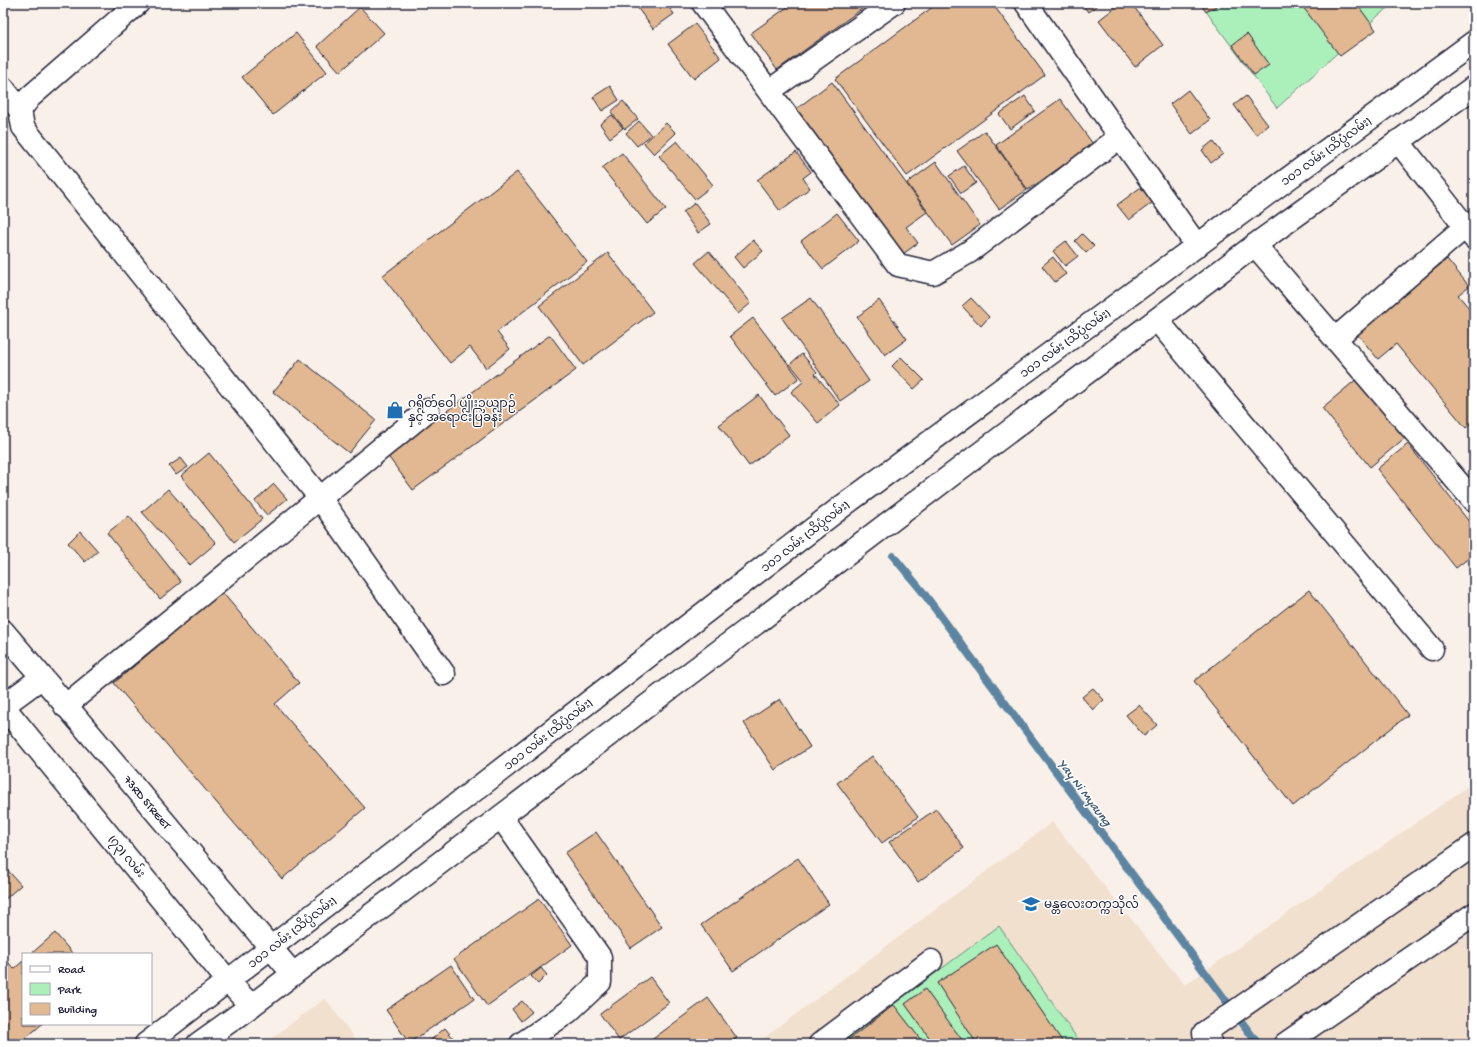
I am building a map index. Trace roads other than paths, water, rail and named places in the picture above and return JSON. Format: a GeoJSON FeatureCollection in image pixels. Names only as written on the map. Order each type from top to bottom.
{"type":"FeatureCollection","features":[{"type":"Feature","properties":{"kind":"main road"},"geometry":{"type":"LineString","coordinates":[[20,110],[30,97],[138,3]]}},
{"type":"Feature","properties":{"kind":"main road"},"geometry":{"type":"LineString","coordinates":[[703,3],[898,264],[933,273],[969,252],[1120,137]]}},
{"type":"Feature","properties":{"kind":"main road"},"geometry":{"type":"LineString","coordinates":[[769,92],[894,3]]}},
{"type":"Feature","properties":{"kind":"main road"},"geometry":{"type":"LineString","coordinates":[[1026,3],[1197,246]]}},
{"type":"Feature","properties":{"kind":"main road","name":"၁၀၁ လမ်း (သိပ္ပံလမ်း)"},"geometry":{"type":"LineString","coordinates":[[146,1044],[271,949],[844,505],[1474,42]]}},
{"type":"Feature","properties":{"kind":"main road"},"geometry":{"type":"LineString","coordinates":[[198,1044],[251,1006],[1255,246],[1474,87]]}},
{"type":"Feature","properties":{"kind":"main road"},"geometry":{"type":"LineString","coordinates":[[3,88],[20,110],[24,127],[28,133],[320,498],[444,674]]}},
{"type":"Feature","properties":{"kind":"main road"},"geometry":{"type":"LineString","coordinates":[[1335,339],[1470,233],[1398,141]]}},
{"type":"Feature","properties":{"kind":"main road"},"geometry":{"type":"LineString","coordinates":[[1255,246],[1474,501]]}},
{"type":"Feature","properties":{"kind":"main road"},"geometry":{"type":"LineString","coordinates":[[1157,320],[1432,650]]}},
{"type":"Feature","properties":{"kind":"main road"},"geometry":{"type":"LineString","coordinates":[[65,706],[428,410]]}},
{"type":"Feature","properties":{"kind":"main road","name":"73RD STREET"},"geometry":{"type":"LineString","coordinates":[[3,631],[41,678],[293,974]]}},
{"type":"Feature","properties":{"kind":"main road"},"geometry":{"type":"LineString","coordinates":[[3,706],[41,678]]}},
{"type":"Feature","properties":{"kind":"main road","name":"(၇၃) လမ်း"},"geometry":{"type":"LineString","coordinates":[[3,706],[228,981],[251,1006]]}},
{"type":"Feature","properties":{"kind":"main road"},"geometry":{"type":"LineString","coordinates":[[501,817],[600,957],[600,982],[568,1012],[521,1044]]}},
{"type":"Feature","properties":{"kind":"main road"},"geometry":{"type":"LineString","coordinates":[[1212,1044],[1204,1033],[1474,845]]}},
{"type":"Feature","properties":{"kind":"main road"},"geometry":{"type":"LineString","coordinates":[[1285,1044],[1474,914]]}},
{"type":"Feature","properties":{"kind":"main road"},"geometry":{"type":"LineString","coordinates":[[820,1044],[931,961]]}},
{"type":"Feature","properties":{"kind":"waterway","name":"Yay Ni Myaung"},"geometry":{"type":"LineString","coordinates":[[893,556],[922,591],[1258,1044]]}},
{"type":"Feature","properties":{"kind":"place","name":"ဂရိတ်ဝေါ ပျိုးဥယျာဉ် နှင့် အရောင်းပြခန်း"},"geometry":{"type":"Point","coordinates":[395,410]}},
{"type":"Feature","properties":{"kind":"place","name":"မန္တလေးတက္ကသိုလ်"},"geometry":{"type":"Point","coordinates":[1031,904]}}]}
